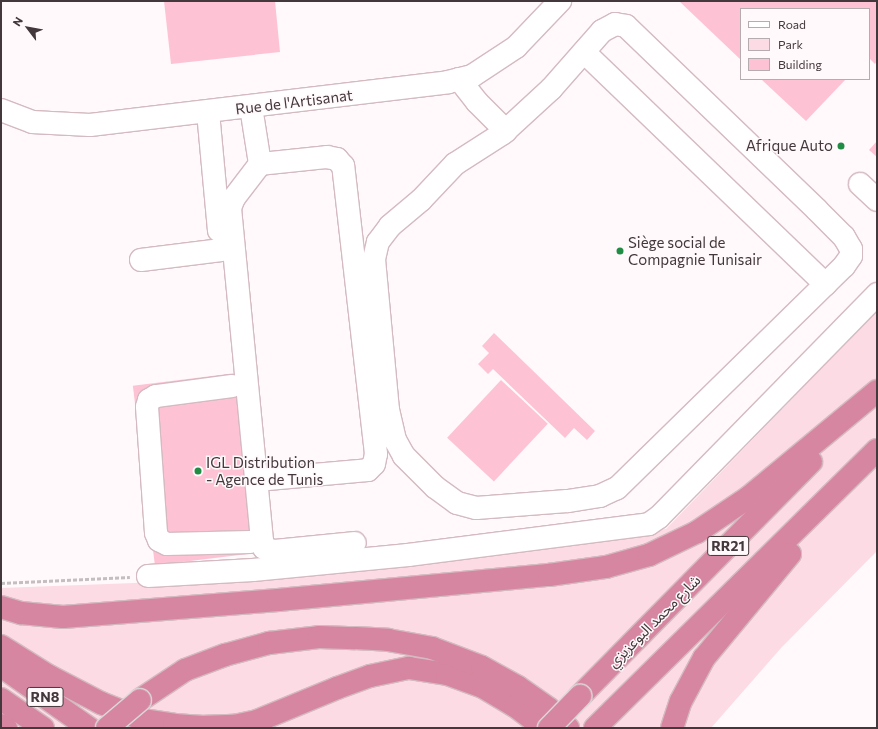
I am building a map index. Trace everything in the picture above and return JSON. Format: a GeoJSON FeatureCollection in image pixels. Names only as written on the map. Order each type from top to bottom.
{"type":"FeatureCollection","features":[{"type":"Feature","properties":{"kind":"highway"},"geometry":{"type":"LineString","coordinates":[[1,607],[21,613],[64,617],[541,576],[606,567],[649,555],[697,532],[749,497],[877,391]]}},
{"type":"Feature","properties":{"kind":"highway","name":"شارع محمد البوعزيزي"},"geometry":{"type":"LineString","coordinates":[[549,728],[877,396]]}},
{"type":"Feature","properties":{"kind":"highway","name":"RR21"},"geometry":{"type":"LineString","coordinates":[[597,726],[877,450]]}},
{"type":"Feature","properties":{"kind":"highway"},"geometry":{"type":"LineString","coordinates":[[672,728],[681,701],[704,658],[781,564],[877,457]]}},
{"type":"Feature","properties":{"kind":"highway"},"geometry":{"type":"LineString","coordinates":[[107,728],[140,700],[185,670],[224,654],[269,643],[319,637],[388,640],[432,648],[482,667],[518,687],[549,709],[568,728]]}},
{"type":"Feature","properties":{"kind":"highway"},"geometry":{"type":"LineString","coordinates":[[1,646],[49,676],[101,703],[144,720],[174,725],[207,727],[234,726],[257,721],[370,676],[409,668],[447,674],[484,687],[515,706],[544,728]]}},
{"type":"Feature","properties":{"kind":"highway","name":"RN8"},"geometry":{"type":"LineString","coordinates":[[1,666],[89,728]]}},
{"type":"Feature","properties":{"kind":"highway","name":"RN8"},"geometry":{"type":"LineString","coordinates":[[1,699],[43,728]]}},
{"type":"Feature","properties":{"kind":"highway"},"geometry":{"type":"LineString","coordinates":[[1,725],[6,728]]}},
{"type":"Feature","properties":{"kind":"street","name":"Rue de l'Artisanat"},"geometry":{"type":"LineString","coordinates":[[1,110],[32,122],[90,125],[427,86],[472,76],[516,47],[560,1]]}},
{"type":"Feature","properties":{"kind":"street"},"geometry":{"type":"LineString","coordinates":[[615,24],[626,26],[818,210],[844,237],[851,256],[844,266],[617,488],[600,496],[567,501],[476,508],[457,504],[435,487],[404,456],[395,440],[388,410],[374,259],[378,242],[390,226],[421,200],[455,164],[487,145],[506,131],[551,89],[584,52],[602,31],[615,24]]}},
{"type":"Feature","properties":{"kind":"street"},"geometry":{"type":"LineString","coordinates":[[584,52],[825,284]]}},
{"type":"Feature","properties":{"kind":"street"},"geometry":{"type":"LineString","coordinates":[[459,79],[477,102],[506,131]]}},
{"type":"Feature","properties":{"kind":"street"},"geometry":{"type":"LineString","coordinates":[[251,107],[260,164],[234,198],[230,208],[264,548],[273,551],[355,543]]}},
{"type":"Feature","properties":{"kind":"street"},"geometry":{"type":"LineString","coordinates":[[208,112],[232,386],[253,570]]}},
{"type":"Feature","properties":{"kind":"street"},"geometry":{"type":"LineString","coordinates":[[256,480],[368,470],[374,464],[376,454],[343,166],[337,159],[327,157],[260,164]]}},
{"type":"Feature","properties":{"kind":"street"},"geometry":{"type":"LineString","coordinates":[[860,184],[877,200]]}},
{"type":"Feature","properties":{"kind":"street"},"geometry":{"type":"LineString","coordinates":[[141,260],[221,250]]}},
{"type":"Feature","properties":{"kind":"street"},"geometry":{"type":"LineString","coordinates":[[148,576],[253,570],[408,555],[649,524],[659,517],[877,294]]}},
{"type":"Feature","properties":{"kind":"street"},"geometry":{"type":"LineString","coordinates":[[232,386],[156,396],[149,400],[147,407],[156,533],[159,540],[167,544],[250,542]]}},
{"type":"Feature","properties":{"kind":"path"},"geometry":{"type":"LineString","coordinates":[[1,583],[148,576]]}},
{"type":"Feature","properties":{"kind":"green space"},"geometry":{"type":"Polygon","coordinates":[[[877,311],[877,551],[781,648],[711,728],[1,728],[1,588],[214,580],[666,529],[877,311]]]}},
{"type":"Feature","properties":{"kind":"building"},"geometry":{"type":"Polygon","coordinates":[[[164,1],[275,1],[280,52],[171,64],[164,1]]]}},
{"type":"Feature","properties":{"kind":"building"},"geometry":{"type":"Polygon","coordinates":[[[679,1],[877,1],[877,61],[875,64],[870,59],[870,8],[740,8],[740,59],[679,1]]]}},
{"type":"Feature","properties":{"kind":"building"},"geometry":{"type":"Polygon","coordinates":[[[762,80],[845,80],[806,121],[762,80]]]}},
{"type":"Feature","properties":{"kind":"building"},"geometry":{"type":"Polygon","coordinates":[[[877,141],[877,157],[869,150],[877,141]]]}},
{"type":"Feature","properties":{"kind":"building"},"geometry":{"type":"Polygon","coordinates":[[[494,333],[595,431],[587,440],[574,428],[565,438],[493,369],[488,374],[478,364],[489,353],[482,346],[494,333]]]}},
{"type":"Feature","properties":{"kind":"building","name":"IGL Distribution - Agence de Tunis"},"geometry":{"type":"Polygon","coordinates":[[[244,372],[266,552],[155,565],[133,386],[244,372]]]}},
{"type":"Feature","properties":{"kind":"building"},"geometry":{"type":"Polygon","coordinates":[[[501,380],[548,424],[494,481],[447,438],[501,380]]]}},
{"type":"Feature","properties":{"kind":"place","name":"Afrique Auto"},"geometry":{"type":"Point","coordinates":[841,146]}},
{"type":"Feature","properties":{"kind":"place","name":"Siège social de Compagnie Tunisair"},"geometry":{"type":"Point","coordinates":[620,251]}},
{"type":"Feature","properties":{"kind":"place","name":"IGL Distribution - Agence de Tunis"},"geometry":{"type":"Point","coordinates":[198,471]}}]}
